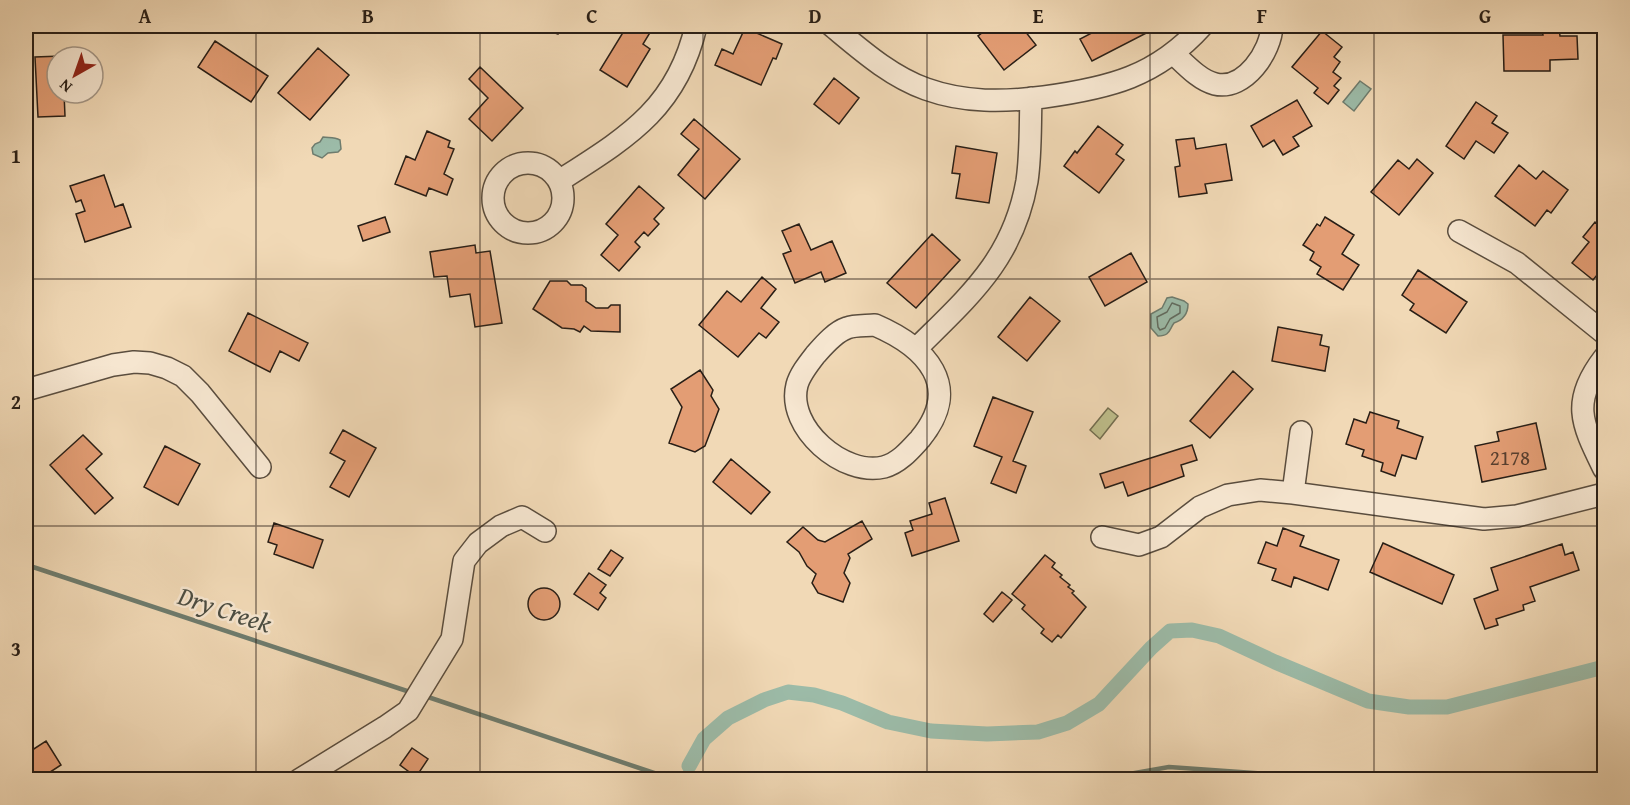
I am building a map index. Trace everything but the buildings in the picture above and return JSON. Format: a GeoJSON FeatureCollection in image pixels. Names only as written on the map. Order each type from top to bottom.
{"type":"FeatureCollection","features":[{"type":"Feature","properties":{"kind":"street"},"geometry":{"type":"LineString","coordinates":[[559,181],[617,144],[654,110],[681,69],[696,26]]}},
{"type":"Feature","properties":{"kind":"street"},"geometry":{"type":"LineString","coordinates":[[832,26],[882,67],[925,89],[978,101],[1031,98],[1090,90],[1114,84],[1152,67],[1173,53],[1202,26]]}},
{"type":"Feature","properties":{"kind":"street"},"geometry":{"type":"LineString","coordinates":[[1173,53],[1205,80],[1217,85],[1229,83],[1246,75],[1258,63],[1269,44],[1272,26]]}},
{"type":"Feature","properties":{"kind":"street"},"geometry":{"type":"LineString","coordinates":[[916,349],[975,290],[994,266],[1010,237],[1020,210],[1027,180],[1031,98]]}},
{"type":"Feature","properties":{"kind":"street"},"geometry":{"type":"LineString","coordinates":[[1459,231],[1517,262],[1605,333]]}},
{"type":"Feature","properties":{"kind":"street"},"geometry":{"type":"LineString","coordinates":[[875,325],[898,335],[916,349],[932,366],[940,388],[938,410],[928,429],[906,454],[885,467],[858,468],[836,457],[810,435],[798,415],[797,386],[808,364],[826,343],[847,328],[875,325]]}},
{"type":"Feature","properties":{"kind":"street"},"geometry":{"type":"LineString","coordinates":[[1605,358],[1585,388],[1582,405],[1589,437],[1605,469]]}},
{"type":"Feature","properties":{"kind":"street"},"geometry":{"type":"LineString","coordinates":[[26,390],[113,365],[134,362],[150,363],[167,368],[183,376],[200,393],[261,467]]}},
{"type":"Feature","properties":{"kind":"street"},"geometry":{"type":"LineString","coordinates":[[1293,493],[1301,432]]}},
{"type":"Feature","properties":{"kind":"street"},"geometry":{"type":"LineString","coordinates":[[1102,537],[1139,545],[1161,537],[1200,507],[1228,495],[1260,490],[1484,519],[1517,516],[1605,494]]}},
{"type":"Feature","properties":{"kind":"street"},"geometry":{"type":"LineString","coordinates":[[299,780],[385,728],[408,711],[452,639],[464,561],[478,543],[501,526],[522,517],[545,531]]}},
{"type":"Feature","properties":{"kind":"green space"},"geometry":{"type":"Polygon","coordinates":[[[1108,408],[1118,416],[1100,439],[1090,430],[1108,408]]]}},
{"type":"Feature","properties":{"kind":"water"},"geometry":{"type":"Polygon","coordinates":[[[1360,81],[1371,89],[1354,111],[1343,102],[1360,81]]]}},
{"type":"Feature","properties":{"kind":"water"},"geometry":{"type":"Polygon","coordinates":[[[323,137],[340,140],[341,149],[338,152],[328,153],[322,158],[313,154],[312,148],[323,137]]]}},
{"type":"Feature","properties":{"kind":"water"},"geometry":{"type":"Polygon","coordinates":[[[1172,297],[1188,304],[1186,314],[1174,323],[1167,334],[1158,336],[1151,328],[1151,314],[1162,308],[1167,298],[1172,297]]]}},
{"type":"Feature","properties":{"kind":"waterway","name":"Dry Creek"},"geometry":{"type":"LineString","coordinates":[[26,574],[33,567],[413,693]]}},
{"type":"Feature","properties":{"kind":"waterway"},"geometry":{"type":"LineString","coordinates":[[689,766],[704,739],[728,718],[764,700],[788,692],[814,695],[842,703],[888,722],[931,731],[987,734],[1038,732],[1067,723],[1099,704],[1170,631],[1192,630],[1219,636],[1368,701],[1409,707],[1447,707],[1604,667]]}},
{"type":"Feature","properties":{"kind":"waterway","name":"Dry Creek"},"geometry":{"type":"LineString","coordinates":[[425,696],[675,780]]}},
{"type":"Feature","properties":{"kind":"waterway","name":"Dry Creek"},"geometry":{"type":"LineString","coordinates":[[1095,780],[1169,767],[1356,780]]}}]}
